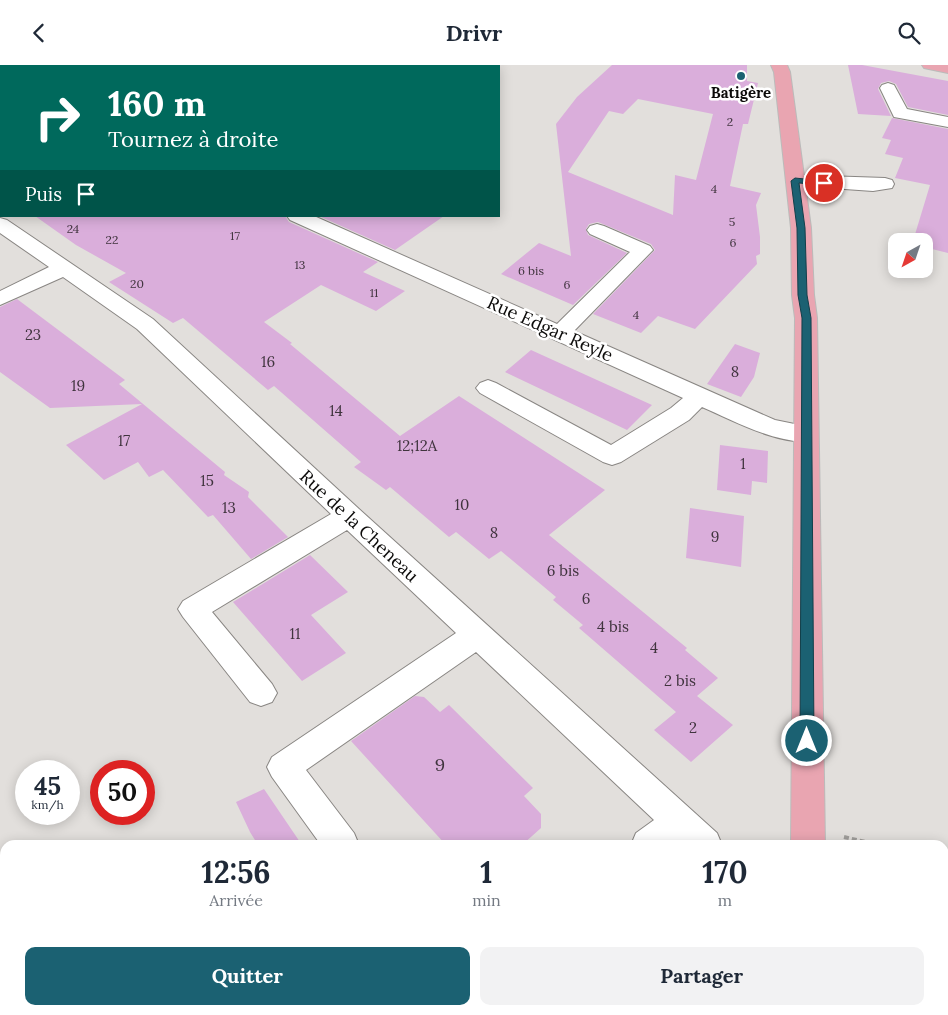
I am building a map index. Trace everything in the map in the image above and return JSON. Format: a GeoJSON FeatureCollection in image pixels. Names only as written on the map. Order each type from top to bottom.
{"type":"FeatureCollection","features":[{"type":"Feature","properties":{"kind":"main road"},"geometry":{"type":"LineString","coordinates":[[930,65],[948,68]]}},
{"type":"Feature","properties":{"kind":"main road"},"geometry":{"type":"LineString","coordinates":[[782,67],[801,228],[803,295],[806,318],[808,840]]}},
{"type":"Feature","properties":{"kind":"street"},"geometry":{"type":"LineString","coordinates":[[888,88],[900,113],[948,122]]}},
{"type":"Feature","properties":{"kind":"street"},"geometry":{"type":"LineString","coordinates":[[795,181],[885,184]]}},
{"type":"Feature","properties":{"kind":"street","name":"Rue Edgar Reyle"},"geometry":{"type":"LineString","coordinates":[[298,217],[769,427],[805,434]]}},
{"type":"Feature","properties":{"kind":"street","name":"Rue de la Cheneau"},"geometry":{"type":"LineString","coordinates":[[0,224],[145,325],[348,516],[700,840]]}},
{"type":"Feature","properties":{"kind":"street"},"geometry":{"type":"LineString","coordinates":[[560,333],[643,249],[597,230]]}},
{"type":"Feature","properties":{"kind":"street"},"geometry":{"type":"LineString","coordinates":[[0,299],[64,268]]}},
{"type":"Feature","properties":{"kind":"street"},"geometry":{"type":"LineString","coordinates":[[488,388],[612,456],[680,414],[699,396]]}},
{"type":"Feature","properties":{"kind":"street"},"geometry":{"type":"LineString","coordinates":[[261,693],[193,609],[348,516]]}},
{"type":"Feature","properties":{"kind":"street"},"geometry":{"type":"LineString","coordinates":[[338,840],[284,767],[477,635]]}},
{"type":"Feature","properties":{"kind":"street"},"geometry":{"type":"LineString","coordinates":[[654,840],[679,821]]}},
{"type":"Feature","properties":{"kind":"building"},"geometry":{"type":"Polygon","coordinates":[[[612,65],[747,65],[747,81],[758,83],[748,124],[743,124],[730,186],[761,193],[756,205],[760,254],[756,256],[757,264],[695,329],[658,316],[641,333],[593,314],[655,250],[651,244],[598,222],[589,224],[586,229],[588,235],[627,253],[573,305],[501,274],[539,243],[571,256],[556,124],[577,97],[612,65]],[[638,99],[623,114],[609,111],[568,172],[673,215],[675,175],[696,180],[713,114],[638,99]]]}},
{"type":"Feature","properties":{"kind":"building"},"geometry":{"type":"Polygon","coordinates":[[[848,65],[862,65],[948,81],[948,115],[908,107],[896,84],[889,81],[881,83],[878,89],[891,116],[858,114],[848,65]]]}},
{"type":"Feature","properties":{"kind":"building"},"geometry":{"type":"Polygon","coordinates":[[[892,118],[948,129],[948,253],[933,249],[933,233],[915,233],[930,185],[895,178],[903,158],[885,154],[891,140],[882,138],[892,118]]]}},
{"type":"Feature","properties":{"kind":"building"},"geometry":{"type":"Polygon","coordinates":[[[36,217],[286,217],[289,222],[378,262],[363,272],[405,291],[376,311],[321,285],[264,322],[292,343],[290,344],[400,436],[459,396],[605,490],[549,535],[687,648],[685,650],[718,678],[697,696],[733,725],[691,762],[654,730],[676,712],[579,628],[583,625],[553,600],[556,597],[501,551],[489,559],[456,532],[449,537],[390,487],[386,490],[354,467],[361,462],[274,386],[268,390],[183,318],[173,323],[109,282],[126,273],[76,245],[36,217]]]}},
{"type":"Feature","properties":{"kind":"building"},"geometry":{"type":"Polygon","coordinates":[[[321,217],[443,217],[395,250],[321,217]]]}},
{"type":"Feature","properties":{"kind":"building"},"geometry":{"type":"Polygon","coordinates":[[[17,299],[125,380],[119,384],[225,472],[224,475],[249,492],[248,497],[288,537],[251,559],[213,515],[208,517],[163,470],[149,477],[138,462],[104,480],[66,445],[142,404],[50,408],[0,372],[0,307],[17,299]]]}},
{"type":"Feature","properties":{"kind":"building"},"geometry":{"type":"Polygon","coordinates":[[[735,344],[760,353],[754,377],[741,397],[707,384],[735,344]]]}},
{"type":"Feature","properties":{"kind":"building"},"geometry":{"type":"Polygon","coordinates":[[[531,350],[652,405],[627,430],[505,372],[531,350]]]}},
{"type":"Feature","properties":{"kind":"building"},"geometry":{"type":"Polygon","coordinates":[[[720,445],[768,451],[767,483],[752,481],[751,495],[717,490],[720,445]]]}},
{"type":"Feature","properties":{"kind":"building"},"geometry":{"type":"Polygon","coordinates":[[[690,508],[744,516],[741,567],[686,558],[690,508]]]}},
{"type":"Feature","properties":{"kind":"building"},"geometry":{"type":"Polygon","coordinates":[[[310,555],[348,592],[311,615],[346,653],[302,681],[233,602],[310,555]]]}},
{"type":"Feature","properties":{"kind":"building"},"geometry":{"type":"Polygon","coordinates":[[[415,696],[424,697],[440,712],[449,705],[533,788],[524,796],[541,814],[541,828],[528,840],[441,840],[351,741],[415,696]]]}},
{"type":"Feature","properties":{"kind":"building"},"geometry":{"type":"Polygon","coordinates":[[[264,789],[299,840],[255,840],[236,802],[264,789]]]}},
{"type":"Feature","properties":{"kind":"place","name":"Batigère"},"geometry":{"type":"Point","coordinates":[741,76]}},
{"type":"Feature","properties":{"kind":"route"},"geometry":{"type":"LineString","coordinates":[[807,741],[806,318],[803,295],[801,228],[795,181],[824,183]]}}]}
